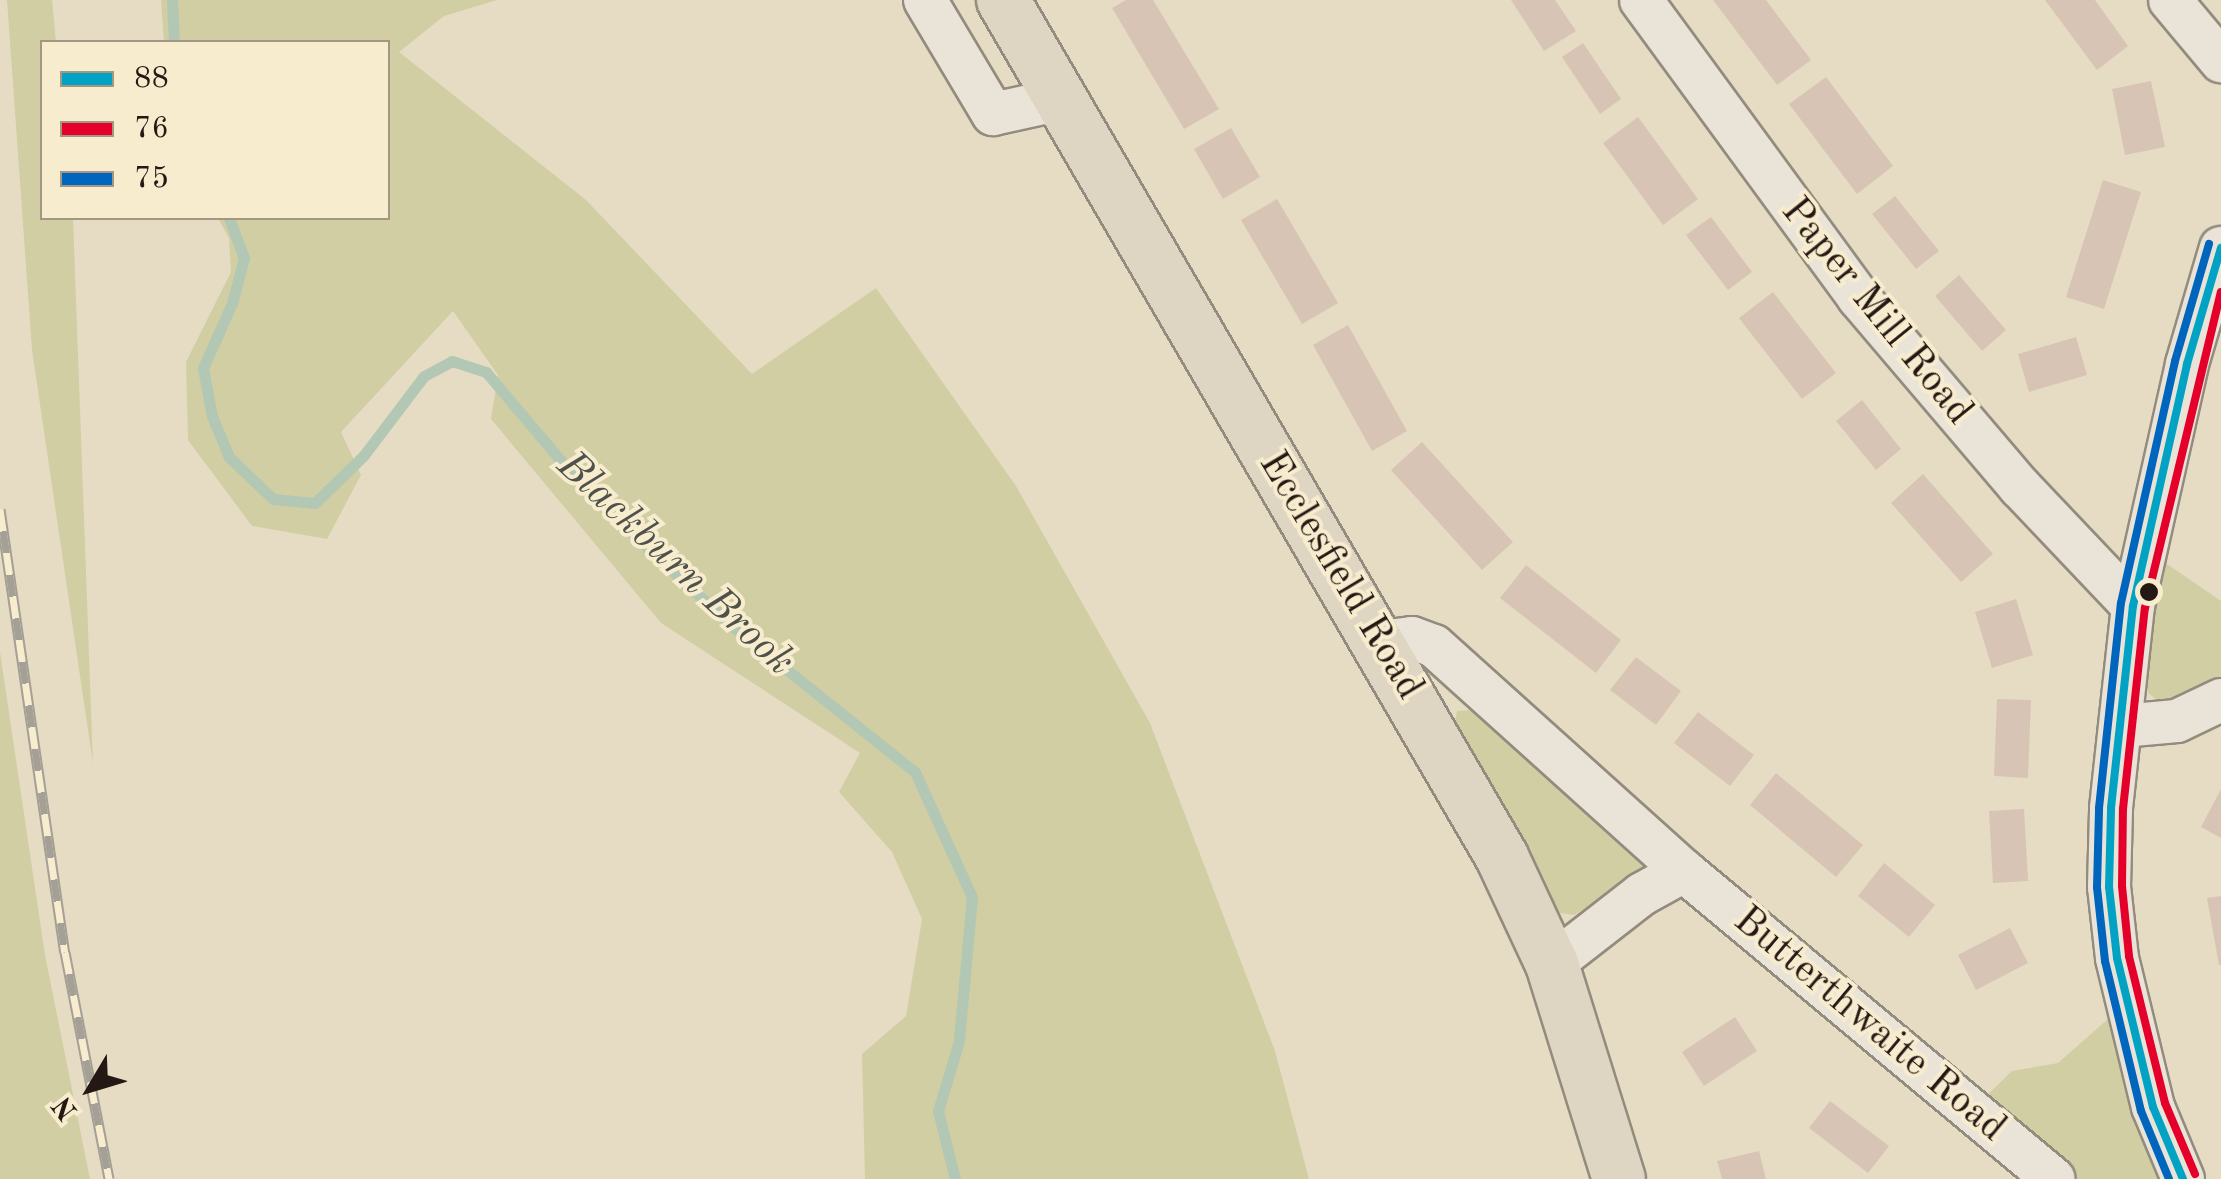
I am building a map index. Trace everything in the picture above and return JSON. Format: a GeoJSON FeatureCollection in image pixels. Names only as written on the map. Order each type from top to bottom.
{"type":"FeatureCollection","features":[{"type":"Feature","properties":{"kind":"main road","name":"Ecclesfield Road"},"geometry":{"type":"LineString","coordinates":[[1003,0],[1486,826],[1552,964],[1619,1179]]}},
{"type":"Feature","properties":{"kind":"street"},"geometry":{"type":"LineString","coordinates":[[925,0],[993,114],[1061,99]]}},
{"type":"Feature","properties":{"kind":"street","name":"Paper Mill Road"},"geometry":{"type":"LineString","coordinates":[[1641,0],[1860,298],[2020,487],[2133,606]]}},
{"type":"Feature","properties":{"kind":"street"},"geometry":{"type":"LineString","coordinates":[[2170,0],[2221,61]]}},
{"type":"Feature","properties":{"kind":"street"},"geometry":{"type":"LineString","coordinates":[[2183,1179],[2153,1107],[2118,958],[2109,888],[2133,606],[2187,364],[2221,248]]}},
{"type":"Feature","properties":{"kind":"street","name":"Butterthwaite Road"},"geometry":{"type":"LineString","coordinates":[[1380,642],[1412,638],[1434,646],[1684,870],[2054,1179]]}},
{"type":"Feature","properties":{"kind":"street"},"geometry":{"type":"LineString","coordinates":[[2122,726],[2178,721],[2221,700]]}},
{"type":"Feature","properties":{"kind":"street"},"geometry":{"type":"LineString","coordinates":[[1552,964],[1642,894],[1684,870]]}},
{"type":"Feature","properties":{"kind":"shaded area"},"geometry":{"type":"Polygon","coordinates":[[[7,0],[52,0],[56,40],[40,40],[40,220],[73,220],[93,764],[32,350],[7,0]]]}},
{"type":"Feature","properties":{"kind":"shaded area"},"geometry":{"type":"Polygon","coordinates":[[[161,0],[497,0],[444,16],[399,52],[586,200],[752,374],[876,288],[1016,486],[1150,723],[1275,1051],[1309,1179],[865,1179],[862,1054],[906,1016],[922,919],[892,852],[839,792],[860,753],[661,623],[491,419],[498,375],[453,311],[341,432],[361,475],[327,539],[252,526],[188,440],[186,362],[231,272],[229,238],[219,220],[390,220],[390,40],[164,40],[161,0]]]}},
{"type":"Feature","properties":{"kind":"shaded area"},"geometry":{"type":"Polygon","coordinates":[[[2164,562],[2221,601],[2221,681],[2165,705],[2149,694],[2143,679],[2164,562]]]}},
{"type":"Feature","properties":{"kind":"shaded area"},"geometry":{"type":"Polygon","coordinates":[[[0,652],[45,955],[90,1179],[0,1179],[0,652]]]}},
{"type":"Feature","properties":{"kind":"shaded area"},"geometry":{"type":"Polygon","coordinates":[[[1471,710],[1645,855],[1647,869],[1574,915],[1560,913],[1454,726],[1457,711],[1471,710]]]}},
{"type":"Feature","properties":{"kind":"shaded area"},"geometry":{"type":"Polygon","coordinates":[[[2108,1019],[2163,1179],[2076,1179],[1982,1100],[2012,1071],[2058,1063],[2108,1019]]]}},
{"type":"Feature","properties":{"kind":"building"},"geometry":{"type":"Polygon","coordinates":[[[1126,0],[1153,0],[1219,109],[1184,129],[1112,8],[1126,0]]]}},
{"type":"Feature","properties":{"kind":"building"},"geometry":{"type":"Polygon","coordinates":[[[1511,0],[1555,0],[1576,31],[1544,51],[1511,0]]]}},
{"type":"Feature","properties":{"kind":"building"},"geometry":{"type":"Polygon","coordinates":[[[1713,0],[1766,0],[1811,60],[1777,85],[1713,0]]]}},
{"type":"Feature","properties":{"kind":"building"},"geometry":{"type":"Polygon","coordinates":[[[2045,0],[2095,0],[2128,46],[2097,70],[2045,0]]]}},
{"type":"Feature","properties":{"kind":"building"},"geometry":{"type":"Polygon","coordinates":[[[1583,43],[1621,99],[1600,114],[1562,57],[1583,43]]]}},
{"type":"Feature","properties":{"kind":"building"},"geometry":{"type":"Polygon","coordinates":[[[1826,77],[1893,166],[1857,194],[1789,104],[1826,77]]]}},
{"type":"Feature","properties":{"kind":"building"},"geometry":{"type":"Polygon","coordinates":[[[2151,81],[2165,147],[2125,155],[2112,89],[2151,81]]]}},
{"type":"Feature","properties":{"kind":"building"},"geometry":{"type":"Polygon","coordinates":[[[1638,117],[1698,199],[1663,225],[1603,143],[1638,117]]]}},
{"type":"Feature","properties":{"kind":"building"},"geometry":{"type":"Polygon","coordinates":[[[1231,128],[1260,177],[1223,199],[1194,149],[1231,128]]]}},
{"type":"Feature","properties":{"kind":"building"},"geometry":{"type":"Polygon","coordinates":[[[2103,180],[2141,192],[2104,309],[2066,297],[2103,180]]]}},
{"type":"Feature","properties":{"kind":"building"},"geometry":{"type":"Polygon","coordinates":[[[1895,196],[1939,251],[1916,269],[1872,214],[1895,196]]]}},
{"type":"Feature","properties":{"kind":"building"},"geometry":{"type":"Polygon","coordinates":[[[1277,199],[1338,303],[1302,324],[1241,220],[1277,199]]]}},
{"type":"Feature","properties":{"kind":"building"},"geometry":{"type":"Polygon","coordinates":[[[1711,217],[1752,272],[1728,290],[1686,235],[1711,217]]]}},
{"type":"Feature","properties":{"kind":"building"},"geometry":{"type":"Polygon","coordinates":[[[1959,275],[2006,330],[1982,351],[1935,296],[1959,275]]]}},
{"type":"Feature","properties":{"kind":"building"},"geometry":{"type":"Polygon","coordinates":[[[1773,292],[1836,373],[1802,399],[1739,318],[1773,292]]]}},
{"type":"Feature","properties":{"kind":"building"},"geometry":{"type":"Polygon","coordinates":[[[1348,325],[1407,431],[1372,451],[1313,345],[1348,325]]]}},
{"type":"Feature","properties":{"kind":"building"},"geometry":{"type":"Polygon","coordinates":[[[2076,337],[2087,375],[2029,392],[2018,354],[2076,337]]]}},
{"type":"Feature","properties":{"kind":"building"},"geometry":{"type":"Polygon","coordinates":[[[1862,400],[1901,449],[1876,470],[1836,421],[1862,400]]]}},
{"type":"Feature","properties":{"kind":"building"},"geometry":{"type":"Polygon","coordinates":[[[1422,442],[1513,542],[1482,570],[1391,470],[1422,442]]]}},
{"type":"Feature","properties":{"kind":"building"},"geometry":{"type":"Polygon","coordinates":[[[1923,474],[1993,554],[1961,582],[1891,503],[1923,474]]]}},
{"type":"Feature","properties":{"kind":"building"},"geometry":{"type":"Polygon","coordinates":[[[1526,565],[1621,640],[1596,673],[1500,598],[1526,565]]]}},
{"type":"Feature","properties":{"kind":"building"},"geometry":{"type":"Polygon","coordinates":[[[2016,599],[2033,655],[1992,668],[1975,612],[2016,599]]]}},
{"type":"Feature","properties":{"kind":"building"},"geometry":{"type":"Polygon","coordinates":[[[1636,657],[1681,691],[1656,725],[1610,690],[1636,657]]]}},
{"type":"Feature","properties":{"kind":"building"},"geometry":{"type":"Polygon","coordinates":[[[1997,699],[2031,700],[2028,778],[1994,776],[1997,699]]]}},
{"type":"Feature","properties":{"kind":"building"},"geometry":{"type":"Polygon","coordinates":[[[1698,712],[1754,755],[1730,786],[1674,743],[1698,712]]]}},
{"type":"Feature","properties":{"kind":"building"},"geometry":{"type":"Polygon","coordinates":[[[1776,773],[1863,845],[1836,877],[1750,805],[1776,773]]]}},
{"type":"Feature","properties":{"kind":"building"},"geometry":{"type":"Polygon","coordinates":[[[2221,789],[2221,838],[2201,827],[2221,789]]]}},
{"type":"Feature","properties":{"kind":"building"},"geometry":{"type":"Polygon","coordinates":[[[2024,809],[2028,881],[1993,883],[1989,811],[2024,809]]]}},
{"type":"Feature","properties":{"kind":"building"},"geometry":{"type":"Polygon","coordinates":[[[1884,863],[1935,905],[1909,937],[1858,896],[1884,863]]]}},
{"type":"Feature","properties":{"kind":"building"},"geometry":{"type":"Polygon","coordinates":[[[2221,896],[2221,965],[2219,965],[2207,898],[2221,896]]]}},
{"type":"Feature","properties":{"kind":"building"},"geometry":{"type":"Polygon","coordinates":[[[2010,928],[2028,963],[1976,990],[1958,955],[2010,928]]]}},
{"type":"Feature","properties":{"kind":"building"},"geometry":{"type":"Polygon","coordinates":[[[1735,1017],[1757,1051],[1704,1086],[1682,1052],[1735,1017]]]}},
{"type":"Feature","properties":{"kind":"building"},"geometry":{"type":"Polygon","coordinates":[[[1830,1101],[1889,1146],[1868,1173],[1809,1128],[1830,1101]]]}},
{"type":"Feature","properties":{"kind":"building"},"geometry":{"type":"Polygon","coordinates":[[[1759,1151],[1766,1179],[1722,1179],[1717,1161],[1759,1151]]]}},
{"type":"Feature","properties":{"kind":"waterway","name":"Blackburn Brook"},"geometry":{"type":"LineString","coordinates":[[172,0],[174,40]]}},
{"type":"Feature","properties":{"kind":"waterway","name":"Blackburn Brook"},"geometry":{"type":"LineString","coordinates":[[230,220],[244,258],[232,303],[203,368],[212,416],[229,457],[273,499],[315,503],[364,455],[424,376],[452,361],[486,372],[589,494],[732,626],[915,772],[972,897],[959,1041],[938,1111],[955,1179]]}},
{"type":"Feature","properties":{"kind":"railway"},"geometry":{"type":"LineString","coordinates":[[0,509],[65,952],[109,1179]]}},
{"type":"Feature","properties":{"kind":"transit line","name":"75"},"geometry":{"type":"LineString","coordinates":[[2169,1179],[2141,1111],[2105,961],[2097,887],[2099,808],[2121,603],[2175,361],[2209,244]]}},
{"type":"Feature","properties":{"kind":"transit line","name":"88"},"geometry":{"type":"LineString","coordinates":[[2183,1179],[2153,1107],[2117,958],[2109,887],[2111,808],[2133,606],[2187,364],[2221,248]]}},
{"type":"Feature","properties":{"kind":"transit line","name":"76"},"geometry":{"type":"LineString","coordinates":[[2195,1174],[2165,1103],[2129,956],[2122,886],[2123,809],[2145,608],[2221,292]]}}]}
